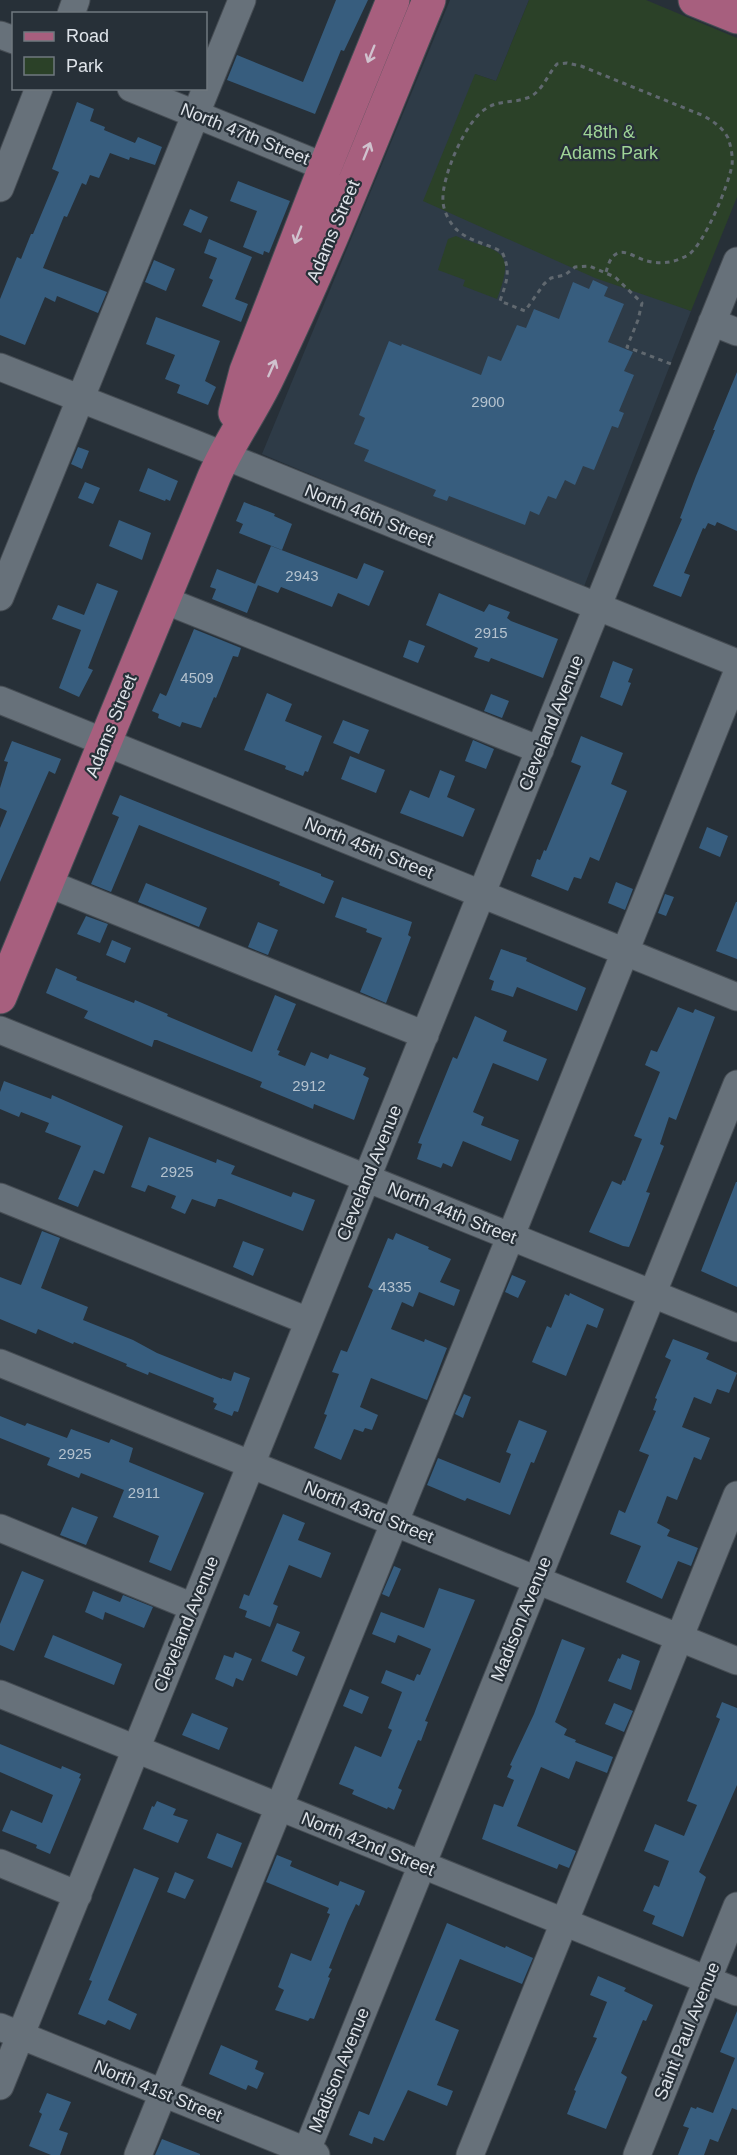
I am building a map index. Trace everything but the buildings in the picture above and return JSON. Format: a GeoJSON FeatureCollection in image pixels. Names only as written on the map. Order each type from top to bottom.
{"type":"FeatureCollection","features":[{"type":"Feature","properties":{"kind":"main road","name":"Adams Street"},"geometry":{"type":"LineString","coordinates":[[224,455],[246,371],[393,0]]}},
{"type":"Feature","properties":{"kind":"main road","name":"Adams Street"},"geometry":{"type":"LineString","coordinates":[[0,997],[224,455],[267,379],[292,326],[329,243],[429,0]]}},
{"type":"Feature","properties":{"kind":"main road"},"geometry":{"type":"LineString","coordinates":[[695,0],[737,17]]}},
{"type":"Feature","properties":{"kind":"street"},"geometry":{"type":"LineString","coordinates":[[207,86],[242,0]]}},
{"type":"Feature","properties":{"kind":"street"},"geometry":{"type":"LineString","coordinates":[[0,188],[38,90]]}},
{"type":"Feature","properties":{"kind":"street","name":"North 47th Street"},"geometry":{"type":"LineString","coordinates":[[136,90],[325,167]]}},
{"type":"Feature","properties":{"kind":"street"},"geometry":{"type":"LineString","coordinates":[[0,597],[205,90]]}},
{"type":"Feature","properties":{"kind":"street","name":"Cleveland Avenue"},"geometry":{"type":"LineString","coordinates":[[0,2086],[10,2031],[78,1895],[597,607],[725,327],[737,261]]}},
{"type":"Feature","properties":{"kind":"street","name":"North 46th Street"},"geometry":{"type":"LineString","coordinates":[[0,368],[224,455],[737,663]]}},
{"type":"Feature","properties":{"kind":"street"},"geometry":{"type":"LineString","coordinates":[[164,600],[540,750]]}},
{"type":"Feature","properties":{"kind":"street"},"geometry":{"type":"LineString","coordinates":[[138,2155],[511,1237],[737,673]]}},
{"type":"Feature","properties":{"kind":"street","name":"North 45th Street"},"geometry":{"type":"LineString","coordinates":[[0,700],[737,997]]}},
{"type":"Feature","properties":{"kind":"street"},"geometry":{"type":"LineString","coordinates":[[47,883],[424,1035]]}},
{"type":"Feature","properties":{"kind":"street","name":"North 44th Street"},"geometry":{"type":"LineString","coordinates":[[0,1030],[737,1328]]}},
{"type":"Feature","properties":{"kind":"street","name":"Madison Avenue"},"geometry":{"type":"LineString","coordinates":[[309,2154],[422,1865],[737,1084]]}},
{"type":"Feature","properties":{"kind":"street"},"geometry":{"type":"LineString","coordinates":[[0,1197],[308,1321]]}},
{"type":"Feature","properties":{"kind":"street","name":"North 43rd Street"},"geometry":{"type":"LineString","coordinates":[[0,1363],[737,1661]]}},
{"type":"Feature","properties":{"kind":"street"},"geometry":{"type":"LineString","coordinates":[[470,2155],[737,1495]]}},
{"type":"Feature","properties":{"kind":"street"},"geometry":{"type":"LineString","coordinates":[[0,1528],[193,1607]]}},
{"type":"Feature","properties":{"kind":"street","name":"North 42nd Street"},"geometry":{"type":"LineString","coordinates":[[0,1694],[737,1992]]}},
{"type":"Feature","properties":{"kind":"street"},"geometry":{"type":"LineString","coordinates":[[0,1863],[78,1895]]}},
{"type":"Feature","properties":{"kind":"street","name":"Saint Paul Avenue"},"geometry":{"type":"LineString","coordinates":[[637,2155],[737,1906]]}},
{"type":"Feature","properties":{"kind":"street","name":"North 41st Street"},"geometry":{"type":"LineString","coordinates":[[10,2031],[309,2154]]}},
{"type":"Feature","properties":{"kind":"path"},"geometry":{"type":"LineString","coordinates":[[606,272],[611,259],[618,253],[653,263],[666,263],[679,260],[696,249],[703,239],[729,176],[732,157],[728,138],[718,125],[704,117],[580,66],[567,63],[557,64],[534,94],[526,99],[487,107],[475,117],[458,148],[443,185],[442,203],[456,229],[465,236],[502,252],[508,265],[507,282],[500,301],[525,311],[551,278],[566,275],[575,267],[589,266],[606,272],[620,280],[642,303],[627,347],[672,365]]}},
{"type":"Feature","properties":{"kind":"shaded area"},"geometry":{"type":"Polygon","coordinates":[[[450,0],[529,0],[496,81],[475,74],[599,273],[691,311],[583,589],[262,454],[450,0]]]}},
{"type":"Feature","properties":{"kind":"green space","name":"48th & Adams Park"},"geometry":{"type":"Polygon","coordinates":[[[529,0],[646,0],[737,38],[737,197],[691,311],[595,278],[423,201],[475,74],[496,81],[529,0]]]}},
{"type":"Feature","properties":{"kind":"green space"},"geometry":{"type":"Polygon","coordinates":[[[456,236],[492,249],[504,260],[503,281],[497,299],[463,286],[465,280],[438,270],[448,239],[456,236]]]}}]}
